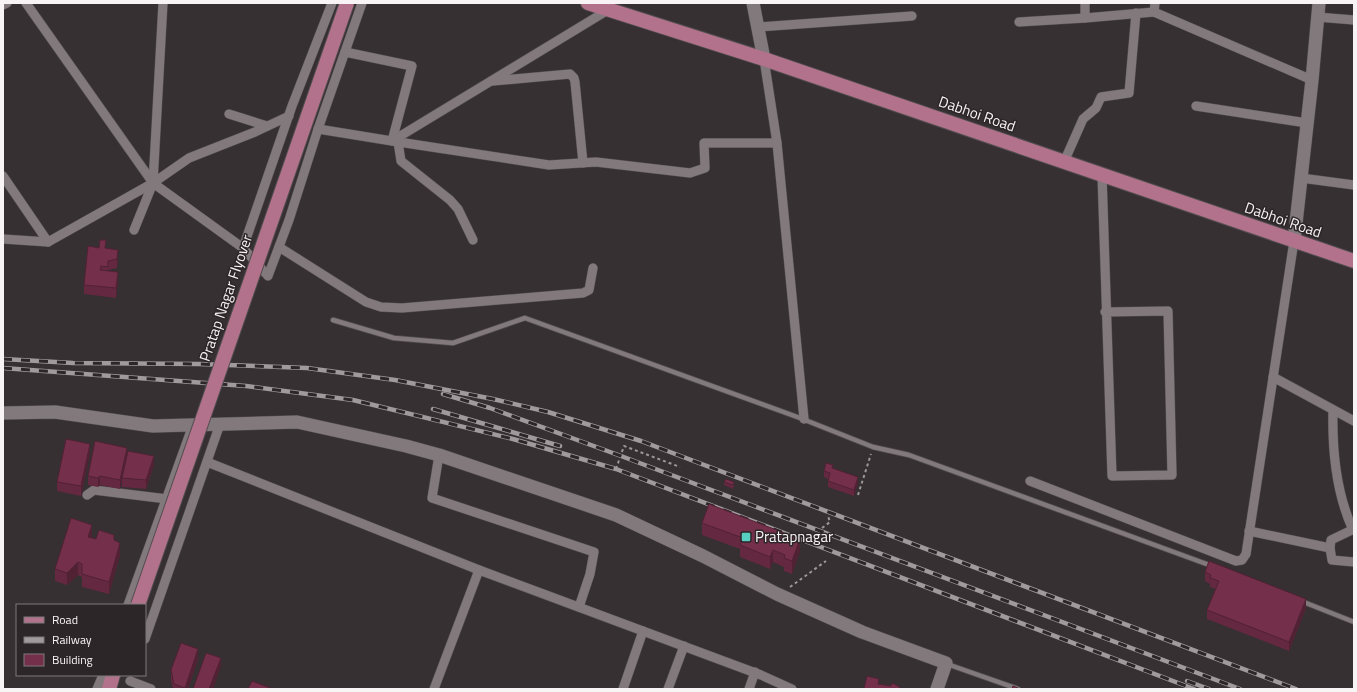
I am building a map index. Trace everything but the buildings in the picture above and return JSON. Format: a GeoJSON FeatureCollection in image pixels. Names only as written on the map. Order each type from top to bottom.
{"type":"FeatureCollection","features":[{"type":"Feature","properties":{"kind":"main road","name":"Pratap Nagar Flyover"},"geometry":{"type":"LineString","coordinates":[[138,604],[347,3]]}},
{"type":"Feature","properties":{"kind":"main road","name":"Dabhoi Road"},"geometry":{"type":"LineString","coordinates":[[588,3],[764,59],[1354,261]]}},
{"type":"Feature","properties":{"kind":"main road"},"geometry":{"type":"LineString","coordinates":[[109,689],[114,676]]}},
{"type":"Feature","properties":{"kind":"street"},"geometry":{"type":"LineString","coordinates":[[3,5],[7,3]]}},
{"type":"Feature","properties":{"kind":"street"},"geometry":{"type":"LineString","coordinates":[[26,3],[153,183],[243,248],[268,276],[289,220],[318,129],[362,3]]}},
{"type":"Feature","properties":{"kind":"street"},"geometry":{"type":"LineString","coordinates":[[134,230],[153,183],[163,3]]}},
{"type":"Feature","properties":{"kind":"street"},"geometry":{"type":"LineString","coordinates":[[243,248],[289,116],[332,3]]}},
{"type":"Feature","properties":{"kind":"street"},"geometry":{"type":"LineString","coordinates":[[753,3],[759,27],[777,143],[804,419]]}},
{"type":"Feature","properties":{"kind":"street"},"geometry":{"type":"LineString","coordinates":[[1085,3],[1085,18]]}},
{"type":"Feature","properties":{"kind":"street"},"geometry":{"type":"LineString","coordinates":[[1030,481],[1236,561],[1242,560],[1246,554],[1294,241],[1319,3]]}},
{"type":"Feature","properties":{"kind":"street"},"geometry":{"type":"LineString","coordinates":[[1019,22],[1136,13],[1155,7],[1312,80]]}},
{"type":"Feature","properties":{"kind":"street"},"geometry":{"type":"LineString","coordinates":[[395,141],[490,81],[608,10]]}},
{"type":"Feature","properties":{"kind":"street"},"geometry":{"type":"LineString","coordinates":[[1064,162],[1083,119],[1096,108],[1101,97],[1122,96],[1129,93],[1136,13]]}},
{"type":"Feature","properties":{"kind":"street"},"geometry":{"type":"LineString","coordinates":[[759,27],[912,16]]}},
{"type":"Feature","properties":{"kind":"street"},"geometry":{"type":"LineString","coordinates":[[1317,17],[1354,20]]}},
{"type":"Feature","properties":{"kind":"street"},"geometry":{"type":"LineString","coordinates":[[345,52],[412,66],[395,141],[398,156],[401,161],[450,200],[458,210],[473,240]]}},
{"type":"Feature","properties":{"kind":"street"},"geometry":{"type":"LineString","coordinates":[[490,81],[570,74],[574,78],[575,82],[583,163]]}},
{"type":"Feature","properties":{"kind":"street"},"geometry":{"type":"LineString","coordinates":[[1196,106],[1307,122]]}},
{"type":"Feature","properties":{"kind":"street"},"geometry":{"type":"LineString","coordinates":[[229,114],[267,126]]}},
{"type":"Feature","properties":{"kind":"street"},"geometry":{"type":"LineString","coordinates":[[3,239],[48,242],[153,183],[189,158],[289,116]]}},
{"type":"Feature","properties":{"kind":"street"},"geometry":{"type":"LineString","coordinates":[[318,129],[549,165],[596,162],[690,173],[706,168],[704,143],[777,143]]}},
{"type":"Feature","properties":{"kind":"street"},"geometry":{"type":"LineString","coordinates":[[1102,175],[1106,312],[1112,476],[1172,475],[1168,311],[1106,312]]}},
{"type":"Feature","properties":{"kind":"street"},"geometry":{"type":"LineString","coordinates":[[3,176],[48,242]]}},
{"type":"Feature","properties":{"kind":"street"},"geometry":{"type":"LineString","coordinates":[[1301,178],[1354,185]]}},
{"type":"Feature","properties":{"kind":"street"},"geometry":{"type":"LineString","coordinates":[[279,247],[366,302],[381,306],[402,308],[583,293],[589,290],[593,268]]}},
{"type":"Feature","properties":{"kind":"street"},"geometry":{"type":"LineString","coordinates":[[1273,377],[1354,421]]}},
{"type":"Feature","properties":{"kind":"street"},"geometry":{"type":"LineString","coordinates":[[1333,410],[1334,450],[1339,489],[1345,513],[1353,530],[1331,540],[1330,548],[1332,560],[1354,562]]}},
{"type":"Feature","properties":{"kind":"street"},"geometry":{"type":"LineString","coordinates":[[3,413],[55,412],[153,426],[297,422],[439,455],[616,515],[780,595],[862,632],[946,663],[937,689]]}},
{"type":"Feature","properties":{"kind":"street"},"geometry":{"type":"LineString","coordinates":[[146,635],[220,424]]}},
{"type":"Feature","properties":{"kind":"street"},"geometry":{"type":"LineString","coordinates":[[128,604],[193,425]]}},
{"type":"Feature","properties":{"kind":"street"},"geometry":{"type":"LineString","coordinates":[[439,455],[432,498],[594,552],[590,574],[579,607]]}},
{"type":"Feature","properties":{"kind":"street"},"geometry":{"type":"LineString","coordinates":[[207,462],[478,570],[755,672],[792,689]]}},
{"type":"Feature","properties":{"kind":"street"},"geometry":{"type":"LineString","coordinates":[[87,495],[94,490],[167,499]]}},
{"type":"Feature","properties":{"kind":"street"},"geometry":{"type":"LineString","coordinates":[[1249,531],[1330,548]]}},
{"type":"Feature","properties":{"kind":"street"},"geometry":{"type":"LineString","coordinates":[[434,689],[478,570]]}},
{"type":"Feature","properties":{"kind":"street"},"geometry":{"type":"LineString","coordinates":[[623,689],[643,631]]}},
{"type":"Feature","properties":{"kind":"street"},"geometry":{"type":"LineString","coordinates":[[668,689],[684,646]]}},
{"type":"Feature","properties":{"kind":"street"},"geometry":{"type":"LineString","coordinates":[[749,689],[755,672]]}},
{"type":"Feature","properties":{"kind":"street"},"geometry":{"type":"LineString","coordinates":[[97,689],[102,676]]}},
{"type":"Feature","properties":{"kind":"street"},"geometry":{"type":"LineString","coordinates":[[130,682],[151,689]]}},
{"type":"Feature","properties":{"kind":"lane"},"geometry":{"type":"LineString","coordinates":[[333,320],[394,338],[453,343],[525,318],[804,419],[873,447],[909,455],[1219,569]]}},
{"type":"Feature","properties":{"kind":"lane"},"geometry":{"type":"LineString","coordinates":[[1297,600],[1354,622]]}},
{"type":"Feature","properties":{"kind":"lane"},"geometry":{"type":"LineString","coordinates":[[946,663],[1018,689]]}},
{"type":"Feature","properties":{"kind":"path"},"geometry":{"type":"LineString","coordinates":[[616,469],[624,446],[680,467]]}},
{"type":"Feature","properties":{"kind":"path"},"geometry":{"type":"LineString","coordinates":[[858,495],[873,447]]}},
{"type":"Feature","properties":{"kind":"path"},"geometry":{"type":"LineString","coordinates":[[822,528],[830,522],[828,516]]}},
{"type":"Feature","properties":{"kind":"path"},"geometry":{"type":"LineString","coordinates":[[780,595],[826,561]]}},
{"type":"Feature","properties":{"kind":"railway"},"geometry":{"type":"LineString","coordinates":[[3,359],[73,363],[199,364],[307,368],[395,380],[493,399],[548,412],[641,441],[1296,689]]}},
{"type":"Feature","properties":{"kind":"railway"},"geometry":{"type":"LineString","coordinates":[[3,368],[246,386],[353,400],[513,439],[616,469],[1194,689]]}},
{"type":"Feature","properties":{"kind":"railway"},"geometry":{"type":"LineString","coordinates":[[443,394],[490,408],[621,456],[1240,689]]}},
{"type":"Feature","properties":{"kind":"railway"},"geometry":{"type":"LineString","coordinates":[[433,409],[560,446]]}},
{"type":"Feature","properties":{"kind":"railway"},"geometry":{"type":"LineString","coordinates":[[1187,681],[1209,689]]}},
{"type":"Feature","properties":{"kind":"place","name":"Pratapnagar"},"geometry":{"type":"Point","coordinates":[746,537]}}]}
